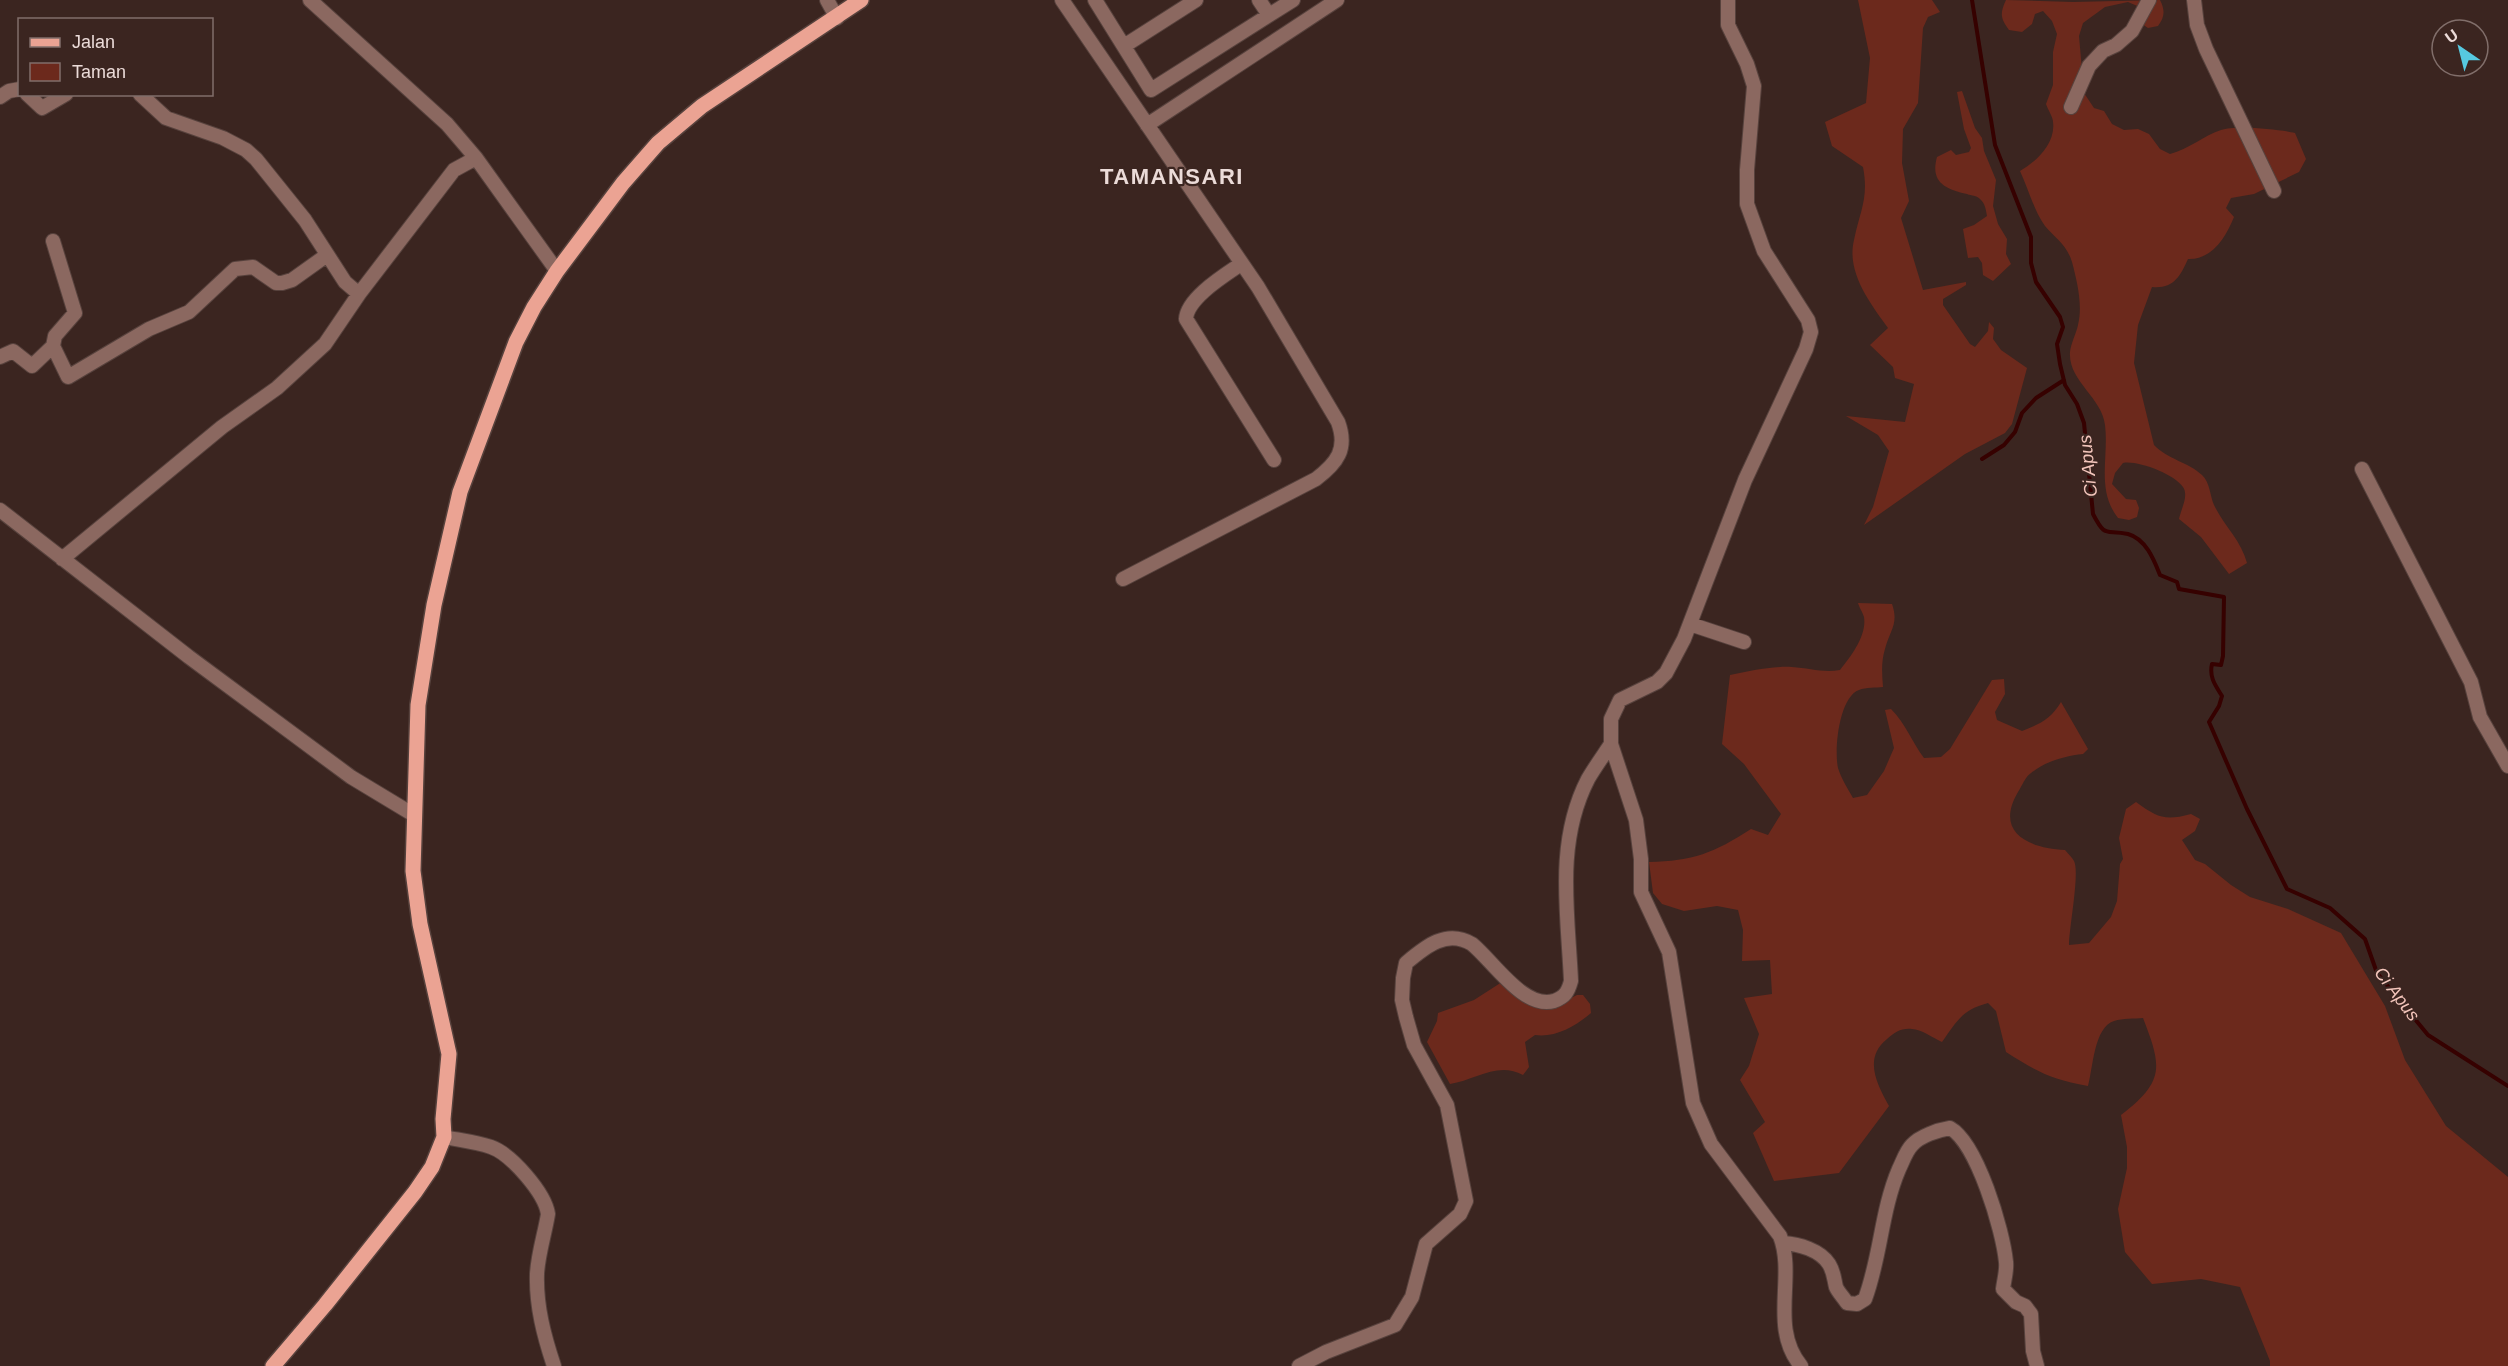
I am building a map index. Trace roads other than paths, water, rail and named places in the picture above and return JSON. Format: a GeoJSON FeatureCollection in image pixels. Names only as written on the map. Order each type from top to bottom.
{"type":"FeatureCollection","features":[{"type":"Feature","properties":{"kind":"main road"},"geometry":{"type":"LineString","coordinates":[[273,1366],[415,1192],[432,1167],[444,1137],[442,1119],[449,1054],[420,924],[413,871],[418,705],[434,605],[460,492],[516,342],[534,307],[557,271],[623,183],[670,132],[702,106],[861,0]]}},
{"type":"Feature","properties":{"kind":"street"},"geometry":{"type":"LineString","coordinates":[[309,0],[447,124],[476,158],[557,271]]}},
{"type":"Feature","properties":{"kind":"street"},"geometry":{"type":"LineString","coordinates":[[827,0],[837,18]]}},
{"type":"Feature","properties":{"kind":"street"},"geometry":{"type":"LineString","coordinates":[[1062,0],[1258,287],[1338,422],[1343,435],[1342,447],[1327,471],[1316,479],[1123,579]]}},
{"type":"Feature","properties":{"kind":"street"},"geometry":{"type":"LineString","coordinates":[[1095,0],[1151,90],[1293,0]]}},
{"type":"Feature","properties":{"kind":"street"},"geometry":{"type":"LineString","coordinates":[[1124,46],[1196,0]]}},
{"type":"Feature","properties":{"kind":"street"},"geometry":{"type":"LineString","coordinates":[[1259,0],[1269,15]]}},
{"type":"Feature","properties":{"kind":"street"},"geometry":{"type":"LineString","coordinates":[[1147,125],[1337,0]]}},
{"type":"Feature","properties":{"kind":"street"},"geometry":{"type":"LineString","coordinates":[[1728,0],[1728,25],[1747,64],[1754,86],[1747,170],[1746,196],[1749,212],[1764,251],[1804,312],[1811,332],[1806,349],[1745,480],[1690,624],[1666,673],[1657,682],[1628,694],[1615,706],[1611,719],[1611,744],[1636,820],[1641,859],[1641,892],[1669,952],[1693,1103],[1712,1144],[1726,1166],[1768,1218],[1783,1243],[1784,1318],[1794,1358],[1801,1366]]}},
{"type":"Feature","properties":{"kind":"street"},"geometry":{"type":"LineString","coordinates":[[2071,107],[2089,66],[2103,51],[2116,45],[2132,31],[2149,0]]}},
{"type":"Feature","properties":{"kind":"street"},"geometry":{"type":"LineString","coordinates":[[2194,0],[2200,36],[2274,191]]}},
{"type":"Feature","properties":{"kind":"street"},"geometry":{"type":"LineString","coordinates":[[0,97],[9,91],[18,89]]}},
{"type":"Feature","properties":{"kind":"street"},"geometry":{"type":"LineString","coordinates":[[29,96],[42,108],[63,96]]}},
{"type":"Feature","properties":{"kind":"street"},"geometry":{"type":"LineString","coordinates":[[142,96],[166,118],[223,138],[251,154],[305,220],[345,282],[359,294]]}},
{"type":"Feature","properties":{"kind":"street"},"geometry":{"type":"LineString","coordinates":[[62,559],[204,442],[277,388],[325,344],[359,294],[454,170],[476,158]]}},
{"type":"Feature","properties":{"kind":"street"},"geometry":{"type":"LineString","coordinates":[[0,357],[13,351],[32,366],[53,346],[55,336],[75,313],[53,241]]}},
{"type":"Feature","properties":{"kind":"street"},"geometry":{"type":"LineString","coordinates":[[53,346],[68,377],[149,329],[189,312],[235,269],[253,267],[276,283],[282,283],[298,276],[327,255]]}},
{"type":"Feature","properties":{"kind":"street"},"geometry":{"type":"LineString","coordinates":[[1241,264],[1198,297],[1189,307],[1186,319],[1274,460]]}},
{"type":"Feature","properties":{"kind":"street"},"geometry":{"type":"LineString","coordinates":[[2362,469],[2471,682],[2487,734],[2508,766]]}},
{"type":"Feature","properties":{"kind":"street"},"geometry":{"type":"LineString","coordinates":[[0,510],[351,777],[414,815]]}},
{"type":"Feature","properties":{"kind":"street"},"geometry":{"type":"LineString","coordinates":[[1690,624],[1744,642]]}},
{"type":"Feature","properties":{"kind":"street"},"geometry":{"type":"LineString","coordinates":[[1299,1366],[1326,1352],[1395,1325],[1412,1298],[1426,1244],[1460,1214],[1466,1202],[1447,1105],[1414,1045],[1407,1024],[1402,1000],[1406,963],[1437,941],[1450,936],[1464,939],[1472,944],[1527,997],[1540,1002],[1549,1002],[1561,999],[1567,993],[1571,981],[1565,905],[1567,851],[1588,780],[1611,744]]}},
{"type":"Feature","properties":{"kind":"street"},"geometry":{"type":"LineString","coordinates":[[1783,1243],[1796,1244],[1814,1251],[1828,1262],[1836,1278],[1836,1287],[1847,1303],[1857,1304],[1865,1299],[1875,1271],[1881,1226],[1890,1191],[1908,1150],[1914,1142],[1950,1128],[1958,1132],[1977,1163],[2002,1239],[2006,1264],[2003,1289],[2016,1302],[2025,1306],[2031,1314],[2033,1351],[2037,1366]]}},
{"type":"Feature","properties":{"kind":"street"},"geometry":{"type":"LineString","coordinates":[[444,1137],[491,1147],[504,1154],[547,1204],[548,1214],[537,1272],[538,1301],[542,1331],[554,1366]]}},
{"type":"Feature","properties":{"kind":"waterway","name":"Ci Apus"},"geometry":{"type":"LineString","coordinates":[[1972,0],[1995,145],[2031,237],[2031,263],[2036,282],[2060,317],[2063,327],[2057,344],[2060,364],[2065,385],[2077,404],[2084,423],[2093,514],[2107,532],[2128,534],[2140,540],[2160,575],[2177,582],[2179,589],[2224,597],[2223,656],[2221,665],[2212,664],[2211,669],[2213,681],[2222,696],[2209,722],[2247,809],[2287,889],[2330,908],[2365,939],[2377,973],[2428,1035],[2508,1086]]}},
{"type":"Feature","properties":{"kind":"waterway"},"geometry":{"type":"LineString","coordinates":[[1982,459],[2004,445],[2015,432],[2022,413],[2036,398],[2064,380]]}},
{"type":"Feature","properties":{"kind":"district","name":"TAMANSARI"},"geometry":{"type":"Point","coordinates":[1172,176]}}]}
